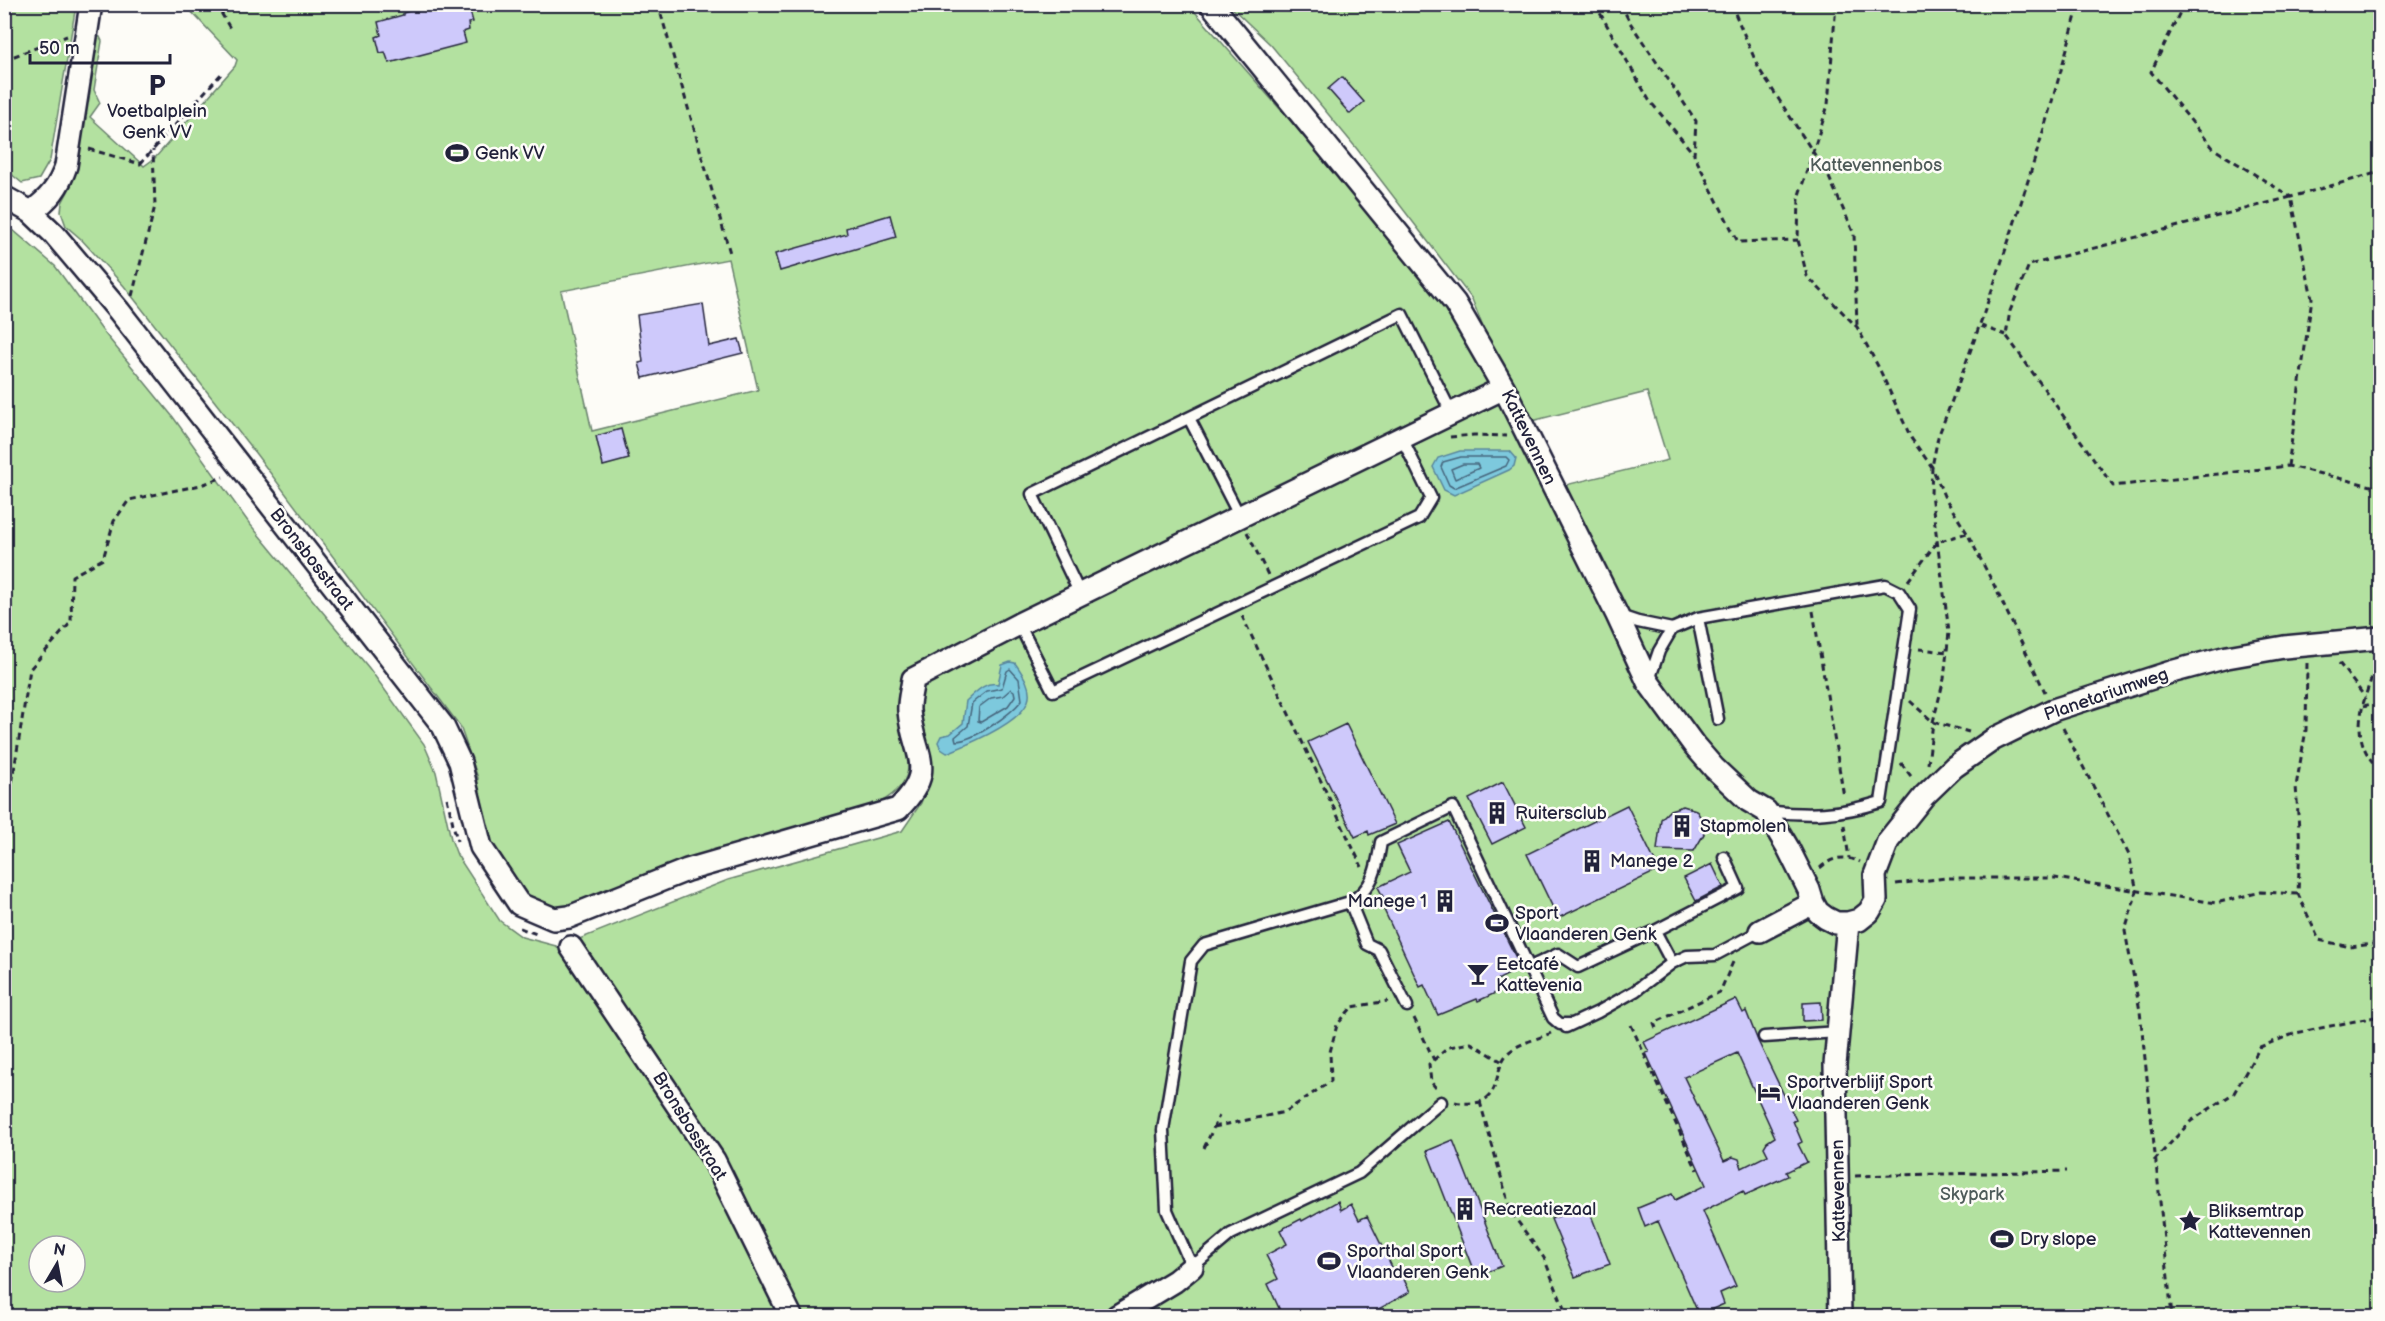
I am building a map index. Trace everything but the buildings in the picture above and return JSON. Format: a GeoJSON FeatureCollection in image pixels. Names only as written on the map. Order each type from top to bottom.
{"type":"FeatureCollection","features":[{"type":"Feature","properties":{"kind":"street"},"geometry":{"type":"LineString","coordinates":[[4,197],[31,212],[56,190],[66,166],[91,4]]}},
{"type":"Feature","properties":{"kind":"street","name":"Kattevennen"},"geometry":{"type":"LineString","coordinates":[[1211,4],[1455,303],[1504,388],[1648,682],[1694,745],[1714,768],[1749,801],[1766,811],[1788,848],[1811,897]]}},
{"type":"Feature","properties":{"kind":"street","name":"Bronsbosstraat"},"geometry":{"type":"LineString","coordinates":[[31,212],[54,234],[119,311],[443,726],[460,762],[481,847],[519,904],[554,919],[569,917],[687,870],[898,809],[914,794],[922,764],[909,711],[913,679],[1019,624]]}},
{"type":"Feature","properties":{"kind":"street"},"geometry":{"type":"LineString","coordinates":[[1019,624],[1504,388]]}},
{"type":"Feature","properties":{"kind":"street","name":"Planetariumweg"},"geometry":{"type":"LineString","coordinates":[[1848,923],[1859,920],[1869,912],[1876,900],[1876,881],[1888,841],[1924,796],[1954,767],[1994,739],[2053,710],[2227,657],[2284,647],[2380,638]]}},
{"type":"Feature","properties":{"kind":"street"},"geometry":{"type":"LineString","coordinates":[[1760,931],[1811,897],[1818,912],[1826,918],[1836,923],[1848,923]]}},
{"type":"Feature","properties":{"kind":"street","name":"Kattevennen"},"geometry":{"type":"LineString","coordinates":[[1840,1317],[1834,1065],[1848,923]]}},
{"type":"Feature","properties":{"kind":"street","name":"Bronsbosstraat"},"geometry":{"type":"LineString","coordinates":[[571,947],[714,1160],[790,1317]]}},
{"type":"Feature","properties":{"kind":"street"},"geometry":{"type":"LineString","coordinates":[[1117,1317],[1175,1281],[1192,1267]]}},
{"type":"Feature","properties":{"kind":"lane"},"geometry":{"type":"LineString","coordinates":[[1080,594],[1032,494],[1402,314],[1452,414]]}},
{"type":"Feature","properties":{"kind":"lane"},"geometry":{"type":"LineString","coordinates":[[1189,418],[1240,517]]}},
{"type":"Feature","properties":{"kind":"lane"},"geometry":{"type":"LineString","coordinates":[[1019,624],[1053,691],[1419,518],[1431,498],[1402,438]]}},
{"type":"Feature","properties":{"kind":"lane"},"geometry":{"type":"LineString","coordinates":[[1617,615],[1672,629],[1698,618],[1886,585],[1899,592],[1910,609],[1881,802],[1844,813],[1805,815],[1766,811]]}},
{"type":"Feature","properties":{"kind":"lane"},"geometry":{"type":"LineString","coordinates":[[1698,618],[1718,719]]}},
{"type":"Feature","properties":{"kind":"lane"},"geometry":{"type":"LineString","coordinates":[[1648,682],[1659,651],[1672,629]]}},
{"type":"Feature","properties":{"kind":"lane"},"geometry":{"type":"LineString","coordinates":[[1442,1100],[1359,1173],[1231,1234],[1192,1267],[1167,1210],[1163,1130],[1191,961],[1204,945],[1350,902],[1361,896],[1376,872],[1381,842],[1453,807],[1553,1018],[1560,1024],[1568,1026],[1598,1012],[1635,991],[1672,963],[1687,956],[1715,955],[1760,931]]}},
{"type":"Feature","properties":{"kind":"lane"},"geometry":{"type":"LineString","coordinates":[[1530,968],[1558,954],[1578,967],[1655,931],[1738,888],[1724,857]]}},
{"type":"Feature","properties":{"kind":"lane"},"geometry":{"type":"LineString","coordinates":[[1350,902],[1367,944],[1379,950],[1404,1002]]}},
{"type":"Feature","properties":{"kind":"lane"},"geometry":{"type":"LineString","coordinates":[[1655,931],[1672,963]]}},
{"type":"Feature","properties":{"kind":"lane"},"geometry":{"type":"LineString","coordinates":[[1764,1037],[1838,1032]]}},
{"type":"Feature","properties":{"kind":"path"},"geometry":{"type":"LineString","coordinates":[[216,4],[231,30]]}},
{"type":"Feature","properties":{"kind":"path"},"geometry":{"type":"LineString","coordinates":[[658,4],[730,253]]}},
{"type":"Feature","properties":{"kind":"path"},"geometry":{"type":"LineString","coordinates":[[1595,4],[1648,100],[1694,155],[1738,242],[1798,240]]}},
{"type":"Feature","properties":{"kind":"path"},"geometry":{"type":"LineString","coordinates":[[1621,4],[1629,21],[1696,121],[1694,155]]}},
{"type":"Feature","properties":{"kind":"path"},"geometry":{"type":"LineString","coordinates":[[1731,4],[1759,69],[1828,175],[1854,234],[1857,327]]}},
{"type":"Feature","properties":{"kind":"path"},"geometry":{"type":"LineString","coordinates":[[1836,4],[1828,105],[1799,195],[1798,240],[1807,276],[1857,327],[1879,368],[1911,438],[1932,467],[1944,496],[1967,533],[2053,710],[2093,782],[2129,855],[2137,891],[2125,931],[2139,1011],[2172,1317]]}},
{"type":"Feature","properties":{"kind":"path"},"geometry":{"type":"LineString","coordinates":[[1924,796],[1933,722],[1944,679],[1949,632],[1931,494],[1932,467],[1938,437],[2003,263],[2054,98],[2079,4]]}},
{"type":"Feature","properties":{"kind":"path"},"geometry":{"type":"LineString","coordinates":[[2184,4],[2151,72],[2214,149],[2291,197],[2313,298],[2288,466]]}},
{"type":"Feature","properties":{"kind":"path"},"geometry":{"type":"LineString","coordinates":[[4,60],[76,32]]}},
{"type":"Feature","properties":{"kind":"path"},"geometry":{"type":"LineString","coordinates":[[89,149],[140,164],[221,75]]}},
{"type":"Feature","properties":{"kind":"path"},"geometry":{"type":"LineString","coordinates":[[130,303],[155,206],[153,150]]}},
{"type":"Feature","properties":{"kind":"path"},"geometry":{"type":"LineString","coordinates":[[2006,334],[2010,311],[2029,265],[2380,172]]}},
{"type":"Feature","properties":{"kind":"path"},"geometry":{"type":"LineString","coordinates":[[1981,326],[2006,334],[2113,486],[2288,466],[2380,488]]}},
{"type":"Feature","properties":{"kind":"path"},"geometry":{"type":"LineString","coordinates":[[4,834],[30,669],[70,622],[72,576],[103,559],[114,521],[129,500],[201,485],[225,477],[218,468]]}},
{"type":"Feature","properties":{"kind":"path"},"geometry":{"type":"LineString","coordinates":[[1240,517],[1273,586]]}},
{"type":"Feature","properties":{"kind":"path"},"geometry":{"type":"LineString","coordinates":[[1899,592],[1937,542],[1967,533]]}},
{"type":"Feature","properties":{"kind":"path"},"geometry":{"type":"LineString","coordinates":[[1811,598],[1838,755],[1849,858]]}},
{"type":"Feature","properties":{"kind":"path"},"geometry":{"type":"LineString","coordinates":[[1236,604],[1369,882]]}},
{"type":"Feature","properties":{"kind":"path"},"geometry":{"type":"LineString","coordinates":[[2315,644],[2354,680],[2365,697]]}},
{"type":"Feature","properties":{"kind":"path"},"geometry":{"type":"LineString","coordinates":[[2315,644],[2306,730],[2296,786],[2300,843],[2298,894],[2319,940],[2350,947],[2380,943]]}},
{"type":"Feature","properties":{"kind":"path"},"geometry":{"type":"LineString","coordinates":[[1906,647],[1948,652]]}},
{"type":"Feature","properties":{"kind":"path"},"geometry":{"type":"LineString","coordinates":[[2380,653],[2365,697],[2360,728],[2361,745],[2380,770]]}},
{"type":"Feature","properties":{"kind":"path"},"geometry":{"type":"LineString","coordinates":[[1898,690],[1933,722],[1994,739]]}},
{"type":"Feature","properties":{"kind":"path"},"geometry":{"type":"LineString","coordinates":[[2363,706],[2380,702]]}},
{"type":"Feature","properties":{"kind":"path"},"geometry":{"type":"LineString","coordinates":[[1890,746],[1924,796]]}},
{"type":"Feature","properties":{"kind":"path"},"geometry":{"type":"LineString","coordinates":[[447,795],[452,826],[461,848]]}},
{"type":"Feature","properties":{"kind":"path"},"geometry":{"type":"LineString","coordinates":[[1811,897],[1819,868],[1837,858],[1849,858],[1866,865],[1876,881],[1946,878],[2055,878],[2216,903],[2261,892],[2298,894]]}},
{"type":"Feature","properties":{"kind":"path"},"geometry":{"type":"LineString","coordinates":[[517,925],[534,934],[554,938],[571,947]]}},
{"type":"Feature","properties":{"kind":"path"},"geometry":{"type":"LineString","coordinates":[[1656,1028],[1654,1023],[1720,992],[1741,941]]}},
{"type":"Feature","properties":{"kind":"path"},"geometry":{"type":"LineString","coordinates":[[1214,1127],[1285,1112],[1332,1081],[1329,1052],[1337,1025],[1352,1007],[1404,1002],[1434,1060]]}},
{"type":"Feature","properties":{"kind":"path"},"geometry":{"type":"LineString","coordinates":[[2154,1161],[2191,1120],[2234,1093],[2260,1047],[2296,1033],[2380,1017]]}},
{"type":"Feature","properties":{"kind":"path"},"geometry":{"type":"LineString","coordinates":[[1631,1024],[1697,1170]]}},
{"type":"Feature","properties":{"kind":"path"},"geometry":{"type":"LineString","coordinates":[[1501,1061],[1471,1043],[1449,1047],[1429,1064],[1431,1082],[1442,1100],[1461,1104],[1480,1102],[1491,1094],[1498,1081],[1501,1061],[1510,1051],[1568,1026]]}},
{"type":"Feature","properties":{"kind":"path"},"geometry":{"type":"LineString","coordinates":[[1480,1102],[1512,1212],[1544,1258],[1567,1317]]}},
{"type":"Feature","properties":{"kind":"path"},"geometry":{"type":"LineString","coordinates":[[1204,1148],[1219,1116]]}},
{"type":"Feature","properties":{"kind":"path"},"geometry":{"type":"LineString","coordinates":[[1838,1176],[2067,1171]]}},
{"type":"Feature","properties":{"kind":"green space"},"geometry":{"type":"Polygon","coordinates":[[[5,4],[76,5],[50,160],[39,179],[22,183],[5,169],[5,4]]]}},
{"type":"Feature","properties":{"kind":"green space"},"geometry":{"type":"Polygon","coordinates":[[[185,5],[1189,5],[1434,285],[1562,486],[1668,460],[1647,392],[1532,421],[1486,335],[1472,299],[1357,149],[1271,45],[1229,5],[2380,5],[2380,1316],[1133,1316],[1119,1309],[1102,1316],[795,1316],[574,941],[728,880],[902,831],[921,803],[932,771],[908,764],[906,777],[900,788],[879,803],[732,846],[564,909],[531,901],[506,871],[481,826],[476,800],[478,778],[460,726],[256,454],[124,286],[66,226],[61,212],[62,203],[72,184],[96,36],[102,41],[94,90],[100,103],[90,117],[144,166],[155,158],[235,66],[237,60],[185,5]],[[728,259],[561,291],[592,431],[758,390],[728,259]]]}},
{"type":"Feature","properties":{"kind":"green space"},"geometry":{"type":"Polygon","coordinates":[[[4,227],[14,231],[55,266],[102,330],[173,417],[249,523],[369,668],[424,744],[436,772],[451,839],[457,855],[500,921],[522,937],[556,946],[570,955],[697,1144],[742,1232],[780,1316],[5,1316],[4,227]]]}},
{"type":"Feature","properties":{"kind":"water"},"geometry":{"type":"Polygon","coordinates":[[[1460,451],[1510,451],[1516,458],[1514,466],[1509,470],[1454,495],[1444,490],[1433,467],[1438,458],[1460,451]]]}},
{"type":"Feature","properties":{"kind":"water"},"geometry":{"type":"Polygon","coordinates":[[[1015,663],[1028,686],[1028,701],[1023,709],[1005,725],[980,739],[947,753],[941,749],[938,742],[941,736],[950,734],[963,723],[966,701],[985,686],[998,684],[1002,665],[1015,663]]]}},
{"type":"Feature","properties":{"kind":"place","name":"Voetbalplein Genk VV"},"geometry":{"type":"Point","coordinates":[157,85]}},
{"type":"Feature","properties":{"kind":"place","name":"Genk VV"},"geometry":{"type":"Point","coordinates":[457,153]}},
{"type":"Feature","properties":{"kind":"place","name":"Ruitersclub"},"geometry":{"type":"Point","coordinates":[1497,813]}},
{"type":"Feature","properties":{"kind":"place","name":"Stapmolen"},"geometry":{"type":"Point","coordinates":[1682,826]}},
{"type":"Feature","properties":{"kind":"place","name":"Manege 2"},"geometry":{"type":"Point","coordinates":[1592,861]}},
{"type":"Feature","properties":{"kind":"place","name":"Manege 1"},"geometry":{"type":"Point","coordinates":[1445,901]}},
{"type":"Feature","properties":{"kind":"place","name":"Sport Vlaanderen Genk"},"geometry":{"type":"Point","coordinates":[1497,923]}},
{"type":"Feature","properties":{"kind":"place","name":"Eetcafé Kattevenia"},"geometry":{"type":"Point","coordinates":[1478,974]}},
{"type":"Feature","properties":{"kind":"place","name":"Sportverblijf Sport Vlaanderen Genk"},"geometry":{"type":"Point","coordinates":[1769,1092]}},
{"type":"Feature","properties":{"kind":"place","name":"Recreatiezaal"},"geometry":{"type":"Point","coordinates":[1465,1209]}},
{"type":"Feature","properties":{"kind":"place","name":"Bliksemtrap Kattevennen"},"geometry":{"type":"Point","coordinates":[2190,1221]}},
{"type":"Feature","properties":{"kind":"place","name":"Dry slope"},"geometry":{"type":"Point","coordinates":[2002,1239]}},
{"type":"Feature","properties":{"kind":"place","name":"Sporthal Sport Vlaanderen Genk"},"geometry":{"type":"Point","coordinates":[1329,1261]}},
{"type":"Feature","properties":{"kind":"park label","name":"Kattevennenbos"},"geometry":{"type":"Point","coordinates":[1876,165]}},
{"type":"Feature","properties":{"kind":"park label","name":"Skypark"},"geometry":{"type":"Point","coordinates":[1972,1194]}}]}
